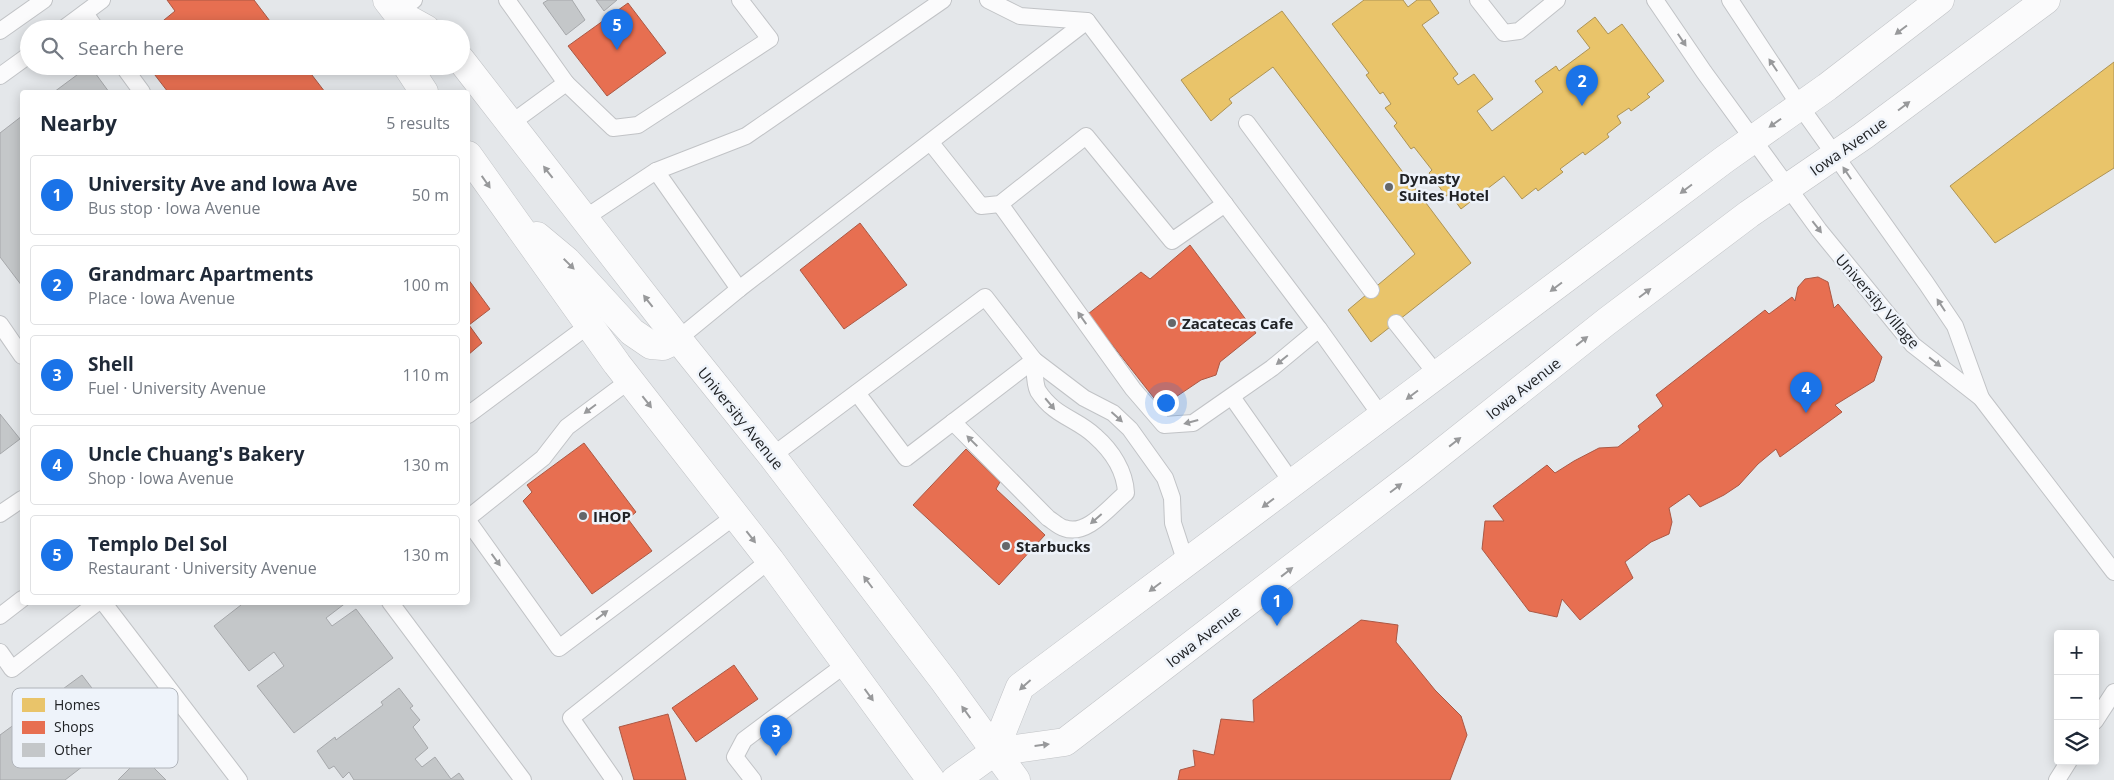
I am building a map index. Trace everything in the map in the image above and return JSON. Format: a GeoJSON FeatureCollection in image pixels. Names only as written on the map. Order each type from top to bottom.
{"type":"FeatureCollection","features":[{"type":"Feature","properties":{"kind":"main road"},"geometry":{"type":"LineString","coordinates":[[994,752],[1020,688],[1940,0]]}},
{"type":"Feature","properties":{"kind":"main road","name":"Iowa Avenue"},"geometry":{"type":"LineString","coordinates":[[955,780],[994,752],[1065,742],[1417,472],[1606,322],[1760,206],[1863,136],[2046,0]]}},
{"type":"Feature","properties":{"kind":"main road"},"geometry":{"type":"LineString","coordinates":[[399,10],[413,20]]}},
{"type":"Feature","properties":{"kind":"main road","name":"University Avenue"},"geometry":{"type":"LineString","coordinates":[[470,72],[678,339],[772,456],[944,681],[1016,780]]}},
{"type":"Feature","properties":{"kind":"main road"},"geometry":{"type":"LineString","coordinates":[[413,75],[423,90]]}},
{"type":"Feature","properties":{"kind":"main road"},"geometry":{"type":"LineString","coordinates":[[470,158],[589,325],[770,560],[931,780]]}},
{"type":"Feature","properties":{"kind":"main road"},"geometry":{"type":"LineString","coordinates":[[506,210],[567,261],[632,332],[651,345],[663,346],[678,339]]}},
{"type":"Feature","properties":{"kind":"lane"},"geometry":{"type":"LineString","coordinates":[[0,31],[44,0]]}},
{"type":"Feature","properties":{"kind":"lane"},"geometry":{"type":"LineString","coordinates":[[76,20],[102,0]]}},
{"type":"Feature","properties":{"kind":"lane"},"geometry":{"type":"LineString","coordinates":[[507,0],[566,83],[613,128],[638,124],[770,39],[740,0]]}},
{"type":"Feature","properties":{"kind":"lane"},"geometry":{"type":"LineString","coordinates":[[585,218],[656,172],[746,136],[943,0]]}},
{"type":"Feature","properties":{"kind":"lane"},"geometry":{"type":"LineString","coordinates":[[988,0],[1020,16],[1087,21],[1320,329],[1382,417]]}},
{"type":"Feature","properties":{"kind":"lane"},"geometry":{"type":"LineString","coordinates":[[1478,0],[1504,32],[1519,31],[1557,0]]}},
{"type":"Feature","properties":{"kind":"lane","name":"University Village"},"geometry":{"type":"LineString","coordinates":[[1655,0],[1787,188],[1913,345],[1981,398]]}},
{"type":"Feature","properties":{"kind":"lane"},"geometry":{"type":"LineString","coordinates":[[1730,0],[1800,106],[1955,326],[1981,398],[2114,572]]}},
{"type":"Feature","properties":{"kind":"lane"},"geometry":{"type":"LineString","coordinates":[[85,13],[90,20]]}},
{"type":"Feature","properties":{"kind":"lane"},"geometry":{"type":"LineString","coordinates":[[678,339],[1087,21]]}},
{"type":"Feature","properties":{"kind":"lane"},"geometry":{"type":"LineString","coordinates":[[0,76],[20,62]]}},
{"type":"Feature","properties":{"kind":"lane"},"geometry":{"type":"LineString","coordinates":[[130,75],[141,90]]}},
{"type":"Feature","properties":{"kind":"lane"},"geometry":{"type":"LineString","coordinates":[[510,124],[566,83]]}},
{"type":"Feature","properties":{"kind":"lane"},"geometry":{"type":"LineString","coordinates":[[1247,123],[1372,290]]}},
{"type":"Feature","properties":{"kind":"lane"},"geometry":{"type":"LineString","coordinates":[[931,143],[981,206],[1000,204],[1086,136],[1172,241],[1225,204]]}},
{"type":"Feature","properties":{"kind":"lane"},"geometry":{"type":"LineString","coordinates":[[656,172],[739,290]]}},
{"type":"Feature","properties":{"kind":"lane"},"geometry":{"type":"LineString","coordinates":[[1000,204],[1132,389],[1164,425],[1193,424],[1232,397],[1320,329]]}},
{"type":"Feature","properties":{"kind":"lane"},"geometry":{"type":"LineString","coordinates":[[772,456],[985,297],[1034,360],[1084,398],[1113,412],[1130,429],[1165,478],[1172,498],[1172,523],[1186,563]]}},
{"type":"Feature","properties":{"kind":"lane"},"geometry":{"type":"LineString","coordinates":[[1396,323],[1438,376]]}},
{"type":"Feature","properties":{"kind":"lane"},"geometry":{"type":"LineString","coordinates":[[0,324],[20,353]]}},
{"type":"Feature","properties":{"kind":"lane"},"geometry":{"type":"LineString","coordinates":[[470,414],[589,325]]}},
{"type":"Feature","properties":{"kind":"lane"},"geometry":{"type":"LineString","coordinates":[[857,393],[906,458],[1034,360]]}},
{"type":"Feature","properties":{"kind":"lane"},"geometry":{"type":"LineString","coordinates":[[954,422],[1048,518],[1064,529],[1079,529],[1090,525],[1126,493],[1125,480],[1116,460],[1095,436],[1057,413],[1037,389],[1034,360]]}},
{"type":"Feature","properties":{"kind":"lane"},"geometry":{"type":"LineString","coordinates":[[470,517],[543,458],[567,427],[630,380]]}},
{"type":"Feature","properties":{"kind":"lane"},"geometry":{"type":"LineString","coordinates":[[1232,397],[1293,484]]}},
{"type":"Feature","properties":{"kind":"lane"},"geometry":{"type":"LineString","coordinates":[[0,514],[20,500]]}},
{"type":"Feature","properties":{"kind":"lane"},"geometry":{"type":"LineString","coordinates":[[470,522],[559,648],[735,516]]}},
{"type":"Feature","properties":{"kind":"lane"},"geometry":{"type":"LineString","coordinates":[[614,780],[570,718],[770,560]]}},
{"type":"Feature","properties":{"kind":"lane"},"geometry":{"type":"LineString","coordinates":[[0,616],[20,601]]}},
{"type":"Feature","properties":{"kind":"lane"},"geometry":{"type":"LineString","coordinates":[[0,652],[12,669],[94,605]]}},
{"type":"Feature","properties":{"kind":"lane"},"geometry":{"type":"LineString","coordinates":[[105,605],[169,688]]}},
{"type":"Feature","properties":{"kind":"lane"},"geometry":{"type":"LineString","coordinates":[[392,605],[523,780]]}},
{"type":"Feature","properties":{"kind":"lane"},"geometry":{"type":"LineString","coordinates":[[753,780],[735,757],[744,740],[846,664]]}},
{"type":"Feature","properties":{"kind":"lane"},"geometry":{"type":"LineString","coordinates":[[2096,720],[2114,692]]}},
{"type":"Feature","properties":{"kind":"lane"},"geometry":{"type":"LineString","coordinates":[[178,700],[239,780]]}},
{"type":"Feature","properties":{"kind":"lane"},"geometry":{"type":"LineString","coordinates":[[2057,780],[2066,765]]}},
{"type":"Feature","properties":{"kind":"building: Homes"},"geometry":{"type":"Polygon","coordinates":[[[1364,0],[1403,0],[1408,7],[1417,0],[1430,0],[1439,13],[1422,25],[1458,74],[1453,78],[1458,85],[1474,74],[1493,99],[1477,111],[1492,131],[1543,92],[1535,81],[1556,66],[1559,71],[1590,48],[1577,31],[1595,17],[1608,34],[1622,24],[1664,81],[1647,94],[1650,97],[1631,111],[1629,108],[1617,116],[1621,123],[1607,134],[1609,137],[1585,155],[1583,152],[1560,169],[1563,172],[1538,191],[1536,188],[1522,199],[1504,176],[1461,209],[1450,194],[1446,196],[1429,173],[1432,170],[1414,147],[1411,149],[1394,126],[1397,123],[1385,108],[1391,104],[1383,92],[1380,94],[1366,75],[1369,73],[1332,24],[1364,0]]]}},
{"type":"Feature","properties":{"kind":"building: Homes","name":"Dynasty Suites Hotel"},"geometry":{"type":"Polygon","coordinates":[[[1282,11],[1471,263],[1371,342],[1348,310],[1415,254],[1273,67],[1229,99],[1232,103],[1211,121],[1181,80],[1282,11]]]}},
{"type":"Feature","properties":{"kind":"building: Homes"},"geometry":{"type":"Polygon","coordinates":[[[2114,62],[2114,168],[1995,243],[1950,186],[2114,62]]]}},
{"type":"Feature","properties":{"kind":"building: Shops"},"geometry":{"type":"Polygon","coordinates":[[[167,0],[254,0],[269,20],[164,20],[175,11],[167,0]]]}},
{"type":"Feature","properties":{"kind":"building: Shops"},"geometry":{"type":"Polygon","coordinates":[[[628,3],[666,53],[607,96],[568,46],[628,3]]]}},
{"type":"Feature","properties":{"kind":"building: Shops"},"geometry":{"type":"Polygon","coordinates":[[[155,75],[312,75],[323,90],[166,90],[155,75]]]}},
{"type":"Feature","properties":{"kind":"building: Shops"},"geometry":{"type":"Polygon","coordinates":[[[860,223],[907,285],[844,329],[800,270],[860,223]]]}},
{"type":"Feature","properties":{"kind":"building: Shops","name":"Zacatecas Cafe"},"geometry":{"type":"Polygon","coordinates":[[[1190,245],[1256,333],[1220,362],[1216,375],[1201,380],[1161,407],[1088,314],[1141,272],[1150,279],[1190,245]]]}},
{"type":"Feature","properties":{"kind":"building: Shops"},"geometry":{"type":"Polygon","coordinates":[[[1818,277],[1828,282],[1834,308],[1838,304],[1882,357],[1874,381],[1835,405],[1842,412],[1780,457],[1776,449],[1758,464],[1739,485],[1724,495],[1700,507],[1689,494],[1669,508],[1672,522],[1669,534],[1651,542],[1625,562],[1633,578],[1580,620],[1562,599],[1557,617],[1529,611],[1482,549],[1485,521],[1504,521],[1493,506],[1547,465],[1555,473],[1599,448],[1618,447],[1640,430],[1638,426],[1663,406],[1656,395],[1765,310],[1769,314],[1792,297],[1795,301],[1798,287],[1805,279],[1818,277]]]}},
{"type":"Feature","properties":{"kind":"building: Shops"},"geometry":{"type":"Polygon","coordinates":[[[470,282],[490,309],[470,324],[470,282]]]}},
{"type":"Feature","properties":{"kind":"building: Shops"},"geometry":{"type":"Polygon","coordinates":[[[470,326],[482,343],[470,353],[470,326]]]}},
{"type":"Feature","properties":{"kind":"building: Shops","name":"IHOP"},"geometry":{"type":"Polygon","coordinates":[[[584,443],[636,512],[628,519],[652,551],[592,594],[523,501],[532,492],[527,485],[584,443]]]}},
{"type":"Feature","properties":{"kind":"building: Shops"},"geometry":{"type":"Polygon","coordinates":[[[966,449],[1000,482],[996,489],[1045,535],[999,585],[913,505],[966,449]]]}},
{"type":"Feature","properties":{"kind":"building: Shops"},"geometry":{"type":"Polygon","coordinates":[[[1361,620],[1398,625],[1396,642],[1435,690],[1461,716],[1467,735],[1450,780],[1178,780],[1180,770],[1195,766],[1193,750],[1214,755],[1221,719],[1254,722],[1253,700],[1361,620]]]}},
{"type":"Feature","properties":{"kind":"building: Shops"},"geometry":{"type":"Polygon","coordinates":[[[734,665],[758,699],[696,742],[672,708],[734,665]]]}},
{"type":"Feature","properties":{"kind":"building: Shops"},"geometry":{"type":"Polygon","coordinates":[[[668,714],[686,780],[634,780],[619,727],[668,714]]]}},
{"type":"Feature","properties":{"kind":"building: Other"},"geometry":{"type":"Polygon","coordinates":[[[548,0],[572,0],[585,20],[566,35],[543,3],[548,0]]]}},
{"type":"Feature","properties":{"kind":"building: Other"},"geometry":{"type":"Polygon","coordinates":[[[596,0],[617,0],[604,11],[596,0]]]}},
{"type":"Feature","properties":{"kind":"building: Other"},"geometry":{"type":"Polygon","coordinates":[[[77,75],[97,75],[108,90],[57,90],[77,75]]]}},
{"type":"Feature","properties":{"kind":"building: Other"},"geometry":{"type":"Polygon","coordinates":[[[20,118],[20,283],[0,257],[0,133],[20,118]]]}},
{"type":"Feature","properties":{"kind":"building: Other"},"geometry":{"type":"Polygon","coordinates":[[[0,414],[20,439],[0,454],[0,414]]]}},
{"type":"Feature","properties":{"kind":"building: Other"},"geometry":{"type":"Polygon","coordinates":[[[241,605],[343,605],[326,618],[332,626],[356,609],[393,658],[294,733],[257,686],[284,666],[274,652],[249,671],[214,626],[241,605]]]}},
{"type":"Feature","properties":{"kind":"building: Other"},"geometry":{"type":"Polygon","coordinates":[[[82,675],[92,688],[64,688],[82,675]]]}},
{"type":"Feature","properties":{"kind":"building: Other"},"geometry":{"type":"Polygon","coordinates":[[[399,688],[413,706],[410,708],[420,720],[413,727],[428,748],[415,759],[422,767],[435,757],[451,779],[459,773],[464,780],[354,780],[349,772],[343,778],[334,766],[329,769],[317,751],[335,737],[336,740],[383,705],[381,702],[399,688]]]}},
{"type":"Feature","properties":{"kind":"building: Other"},"geometry":{"type":"Polygon","coordinates":[[[12,726],[12,768],[81,768],[65,780],[0,780],[0,735],[12,726]]]}},
{"type":"Feature","properties":{"kind":"building: Other"},"geometry":{"type":"Polygon","coordinates":[[[130,768],[154,768],[166,780],[118,780],[130,768]]]}},
{"type":"Feature","properties":{"kind":"place","name":"Templo Del Sol"},"geometry":{"type":"Point","coordinates":[617,50]}},
{"type":"Feature","properties":{"kind":"place","name":"Grandmarc Apartments"},"geometry":{"type":"Point","coordinates":[1582,106]}},
{"type":"Feature","properties":{"kind":"place","name":"Dynasty Suites Hotel"},"geometry":{"type":"Point","coordinates":[1389,187]}},
{"type":"Feature","properties":{"kind":"place","name":"Zacatecas Cafe"},"geometry":{"type":"Point","coordinates":[1172,323]}},
{"type":"Feature","properties":{"kind":"place","name":"Uncle Chuang's Bakery"},"geometry":{"type":"Point","coordinates":[1806,413]}},
{"type":"Feature","properties":{"kind":"place","name":"IHOP"},"geometry":{"type":"Point","coordinates":[583,516]}},
{"type":"Feature","properties":{"kind":"place","name":"Starbucks"},"geometry":{"type":"Point","coordinates":[1006,546]}},
{"type":"Feature","properties":{"kind":"place","name":"University Ave and Iowa Ave"},"geometry":{"type":"Point","coordinates":[1277,626]}},
{"type":"Feature","properties":{"kind":"place","name":"Shell"},"geometry":{"type":"Point","coordinates":[776,756]}}]}
